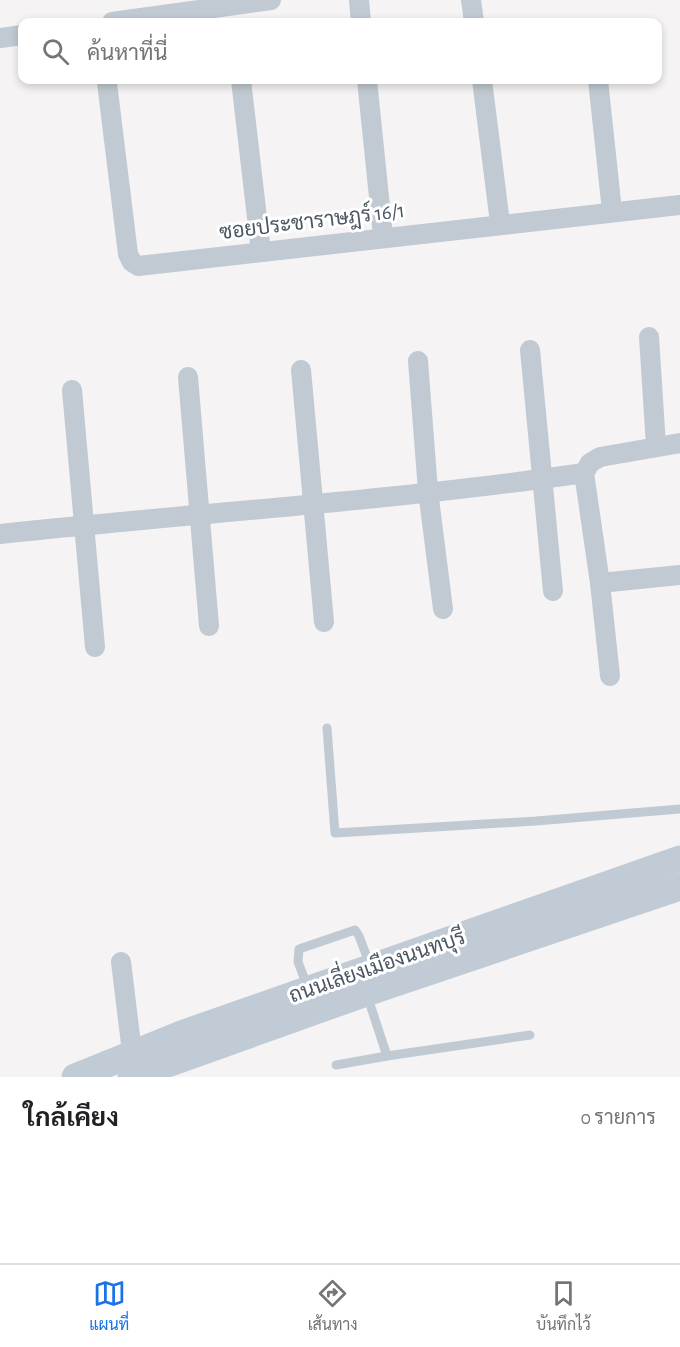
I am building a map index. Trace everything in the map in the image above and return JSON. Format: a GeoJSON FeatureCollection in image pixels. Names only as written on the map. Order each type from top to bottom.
{"type":"FeatureCollection","features":[{"type":"Feature","properties":{"kind":"main road","name":"ถนนเลี่ยงเมืองนนทบุรี"},"geometry":{"type":"LineString","coordinates":[[75,1077],[132,1065],[369,981],[680,859]]}},
{"type":"Feature","properties":{"kind":"main road","name":"ถนนเลี่ยงเมืองนนทบุรี"},"geometry":{"type":"LineString","coordinates":[[132,1065],[308,990],[369,981],[680,887]]}},
{"type":"Feature","properties":{"kind":"street"},"geometry":{"type":"LineString","coordinates":[[141,18],[272,0]]}},
{"type":"Feature","properties":{"kind":"street"},"geometry":{"type":"LineString","coordinates":[[359,0],[361,18]]}},
{"type":"Feature","properties":{"kind":"street"},"geometry":{"type":"LineString","coordinates":[[471,0],[473,18]]}},
{"type":"Feature","properties":{"kind":"street"},"geometry":{"type":"LineString","coordinates":[[0,38],[18,36]]}},
{"type":"Feature","properties":{"kind":"street","name":"ซอยประชาราษฎร์ 16/1"},"geometry":{"type":"LineString","coordinates":[[107,84],[128,254],[132,262],[147,266],[382,236],[680,205]]}},
{"type":"Feature","properties":{"kind":"street"},"geometry":{"type":"LineString","coordinates":[[241,84],[261,252]]}},
{"type":"Feature","properties":{"kind":"street"},"geometry":{"type":"LineString","coordinates":[[367,84],[382,236]]}},
{"type":"Feature","properties":{"kind":"street"},"geometry":{"type":"LineString","coordinates":[[483,84],[500,223]]}},
{"type":"Feature","properties":{"kind":"street"},"geometry":{"type":"LineString","coordinates":[[598,84],[612,211]]}},
{"type":"Feature","properties":{"kind":"street"},"geometry":{"type":"LineString","coordinates":[[649,337],[656,446]]}},
{"type":"Feature","properties":{"kind":"street"},"geometry":{"type":"LineString","coordinates":[[530,350],[553,591]]}},
{"type":"Feature","properties":{"kind":"street"},"geometry":{"type":"LineString","coordinates":[[418,361],[428,491],[443,609]]}},
{"type":"Feature","properties":{"kind":"street"},"geometry":{"type":"LineString","coordinates":[[301,370],[324,622]]}},
{"type":"Feature","properties":{"kind":"street"},"geometry":{"type":"LineString","coordinates":[[188,377],[209,626]]}},
{"type":"Feature","properties":{"kind":"street"},"geometry":{"type":"LineString","coordinates":[[72,390],[94,647]]}},
{"type":"Feature","properties":{"kind":"street"},"geometry":{"type":"LineString","coordinates":[[610,676],[585,473],[590,463],[600,457],[680,443]]}},
{"type":"Feature","properties":{"kind":"street"},"geometry":{"type":"LineString","coordinates":[[0,534],[314,504],[585,473]]}},
{"type":"Feature","properties":{"kind":"street"},"geometry":{"type":"LineString","coordinates":[[600,583],[680,575]]}},
{"type":"Feature","properties":{"kind":"street"},"geometry":{"type":"LineString","coordinates":[[121,962],[132,1065]]}},
{"type":"Feature","properties":{"kind":"lane"},"geometry":{"type":"LineString","coordinates":[[327,728],[335,833],[536,821],[680,809]]}},
{"type":"Feature","properties":{"kind":"lane"},"geometry":{"type":"LineString","coordinates":[[308,990],[298,962],[298,949],[351,930],[359,936],[387,1056]]}},
{"type":"Feature","properties":{"kind":"lane"},"geometry":{"type":"LineString","coordinates":[[336,1065],[530,1035]]}}]}
